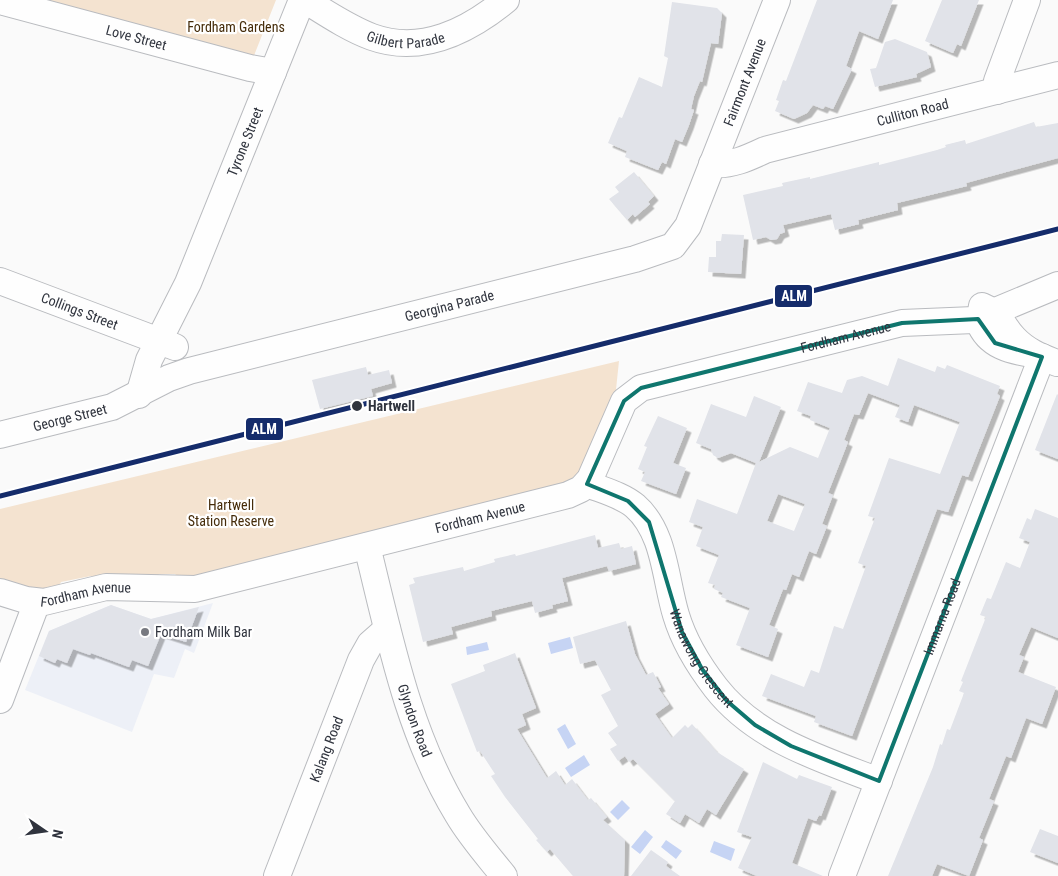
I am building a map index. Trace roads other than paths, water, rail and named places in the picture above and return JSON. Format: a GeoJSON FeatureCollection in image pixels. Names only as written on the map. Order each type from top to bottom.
{"type":"FeatureCollection","features":[{"type":"Feature","properties":{"kind":"street","name":"Gilbert Parade"},"geometry":{"type":"LineString","coordinates":[[303,0],[374,38],[411,42],[448,37],[478,22],[506,0]]}},
{"type":"Feature","properties":{"kind":"street","name":"Tyrone Street"},"geometry":{"type":"LineString","coordinates":[[139,395],[146,368],[166,344],[188,283],[303,0]]}},
{"type":"Feature","properties":{"kind":"street","name":"Fairmont Avenue"},"geometry":{"type":"LineString","coordinates":[[716,156],[777,0]]}},
{"type":"Feature","properties":{"kind":"street"},"geometry":{"type":"LineString","coordinates":[[997,91],[997,81],[1027,0]]}},
{"type":"Feature","properties":{"kind":"street","name":"Love Street"},"geometry":{"type":"LineString","coordinates":[[0,1],[250,68],[273,72]]}},
{"type":"Feature","properties":{"kind":"street","name":"Culliton Road"},"geometry":{"type":"LineString","coordinates":[[716,156],[765,150],[1058,75]]}},
{"type":"Feature","properties":{"kind":"street","name":"Georgina Parade"},"geometry":{"type":"LineString","coordinates":[[139,395],[168,378],[189,371],[666,250],[673,246],[683,234],[716,156]]}},
{"type":"Feature","properties":{"kind":"street","name":"Collings Street"},"geometry":{"type":"LineString","coordinates":[[0,281],[166,344]]}},
{"type":"Feature","properties":{"kind":"street","name":"Fordham Avenue"},"geometry":{"type":"LineString","coordinates":[[0,592],[37,602],[55,601],[106,587],[195,589],[568,496],[587,484],[620,409],[634,392],[902,323],[985,312],[1058,285]]}},
{"type":"Feature","properties":{"kind":"street"},"geometry":{"type":"LineString","coordinates":[[985,312],[1012,337],[1044,358]]}},
{"type":"Feature","properties":{"kind":"street"},"geometry":{"type":"LineString","coordinates":[[166,344],[189,371]]}},
{"type":"Feature","properties":{"kind":"street","name":"Immarna Road"},"geometry":{"type":"LineString","coordinates":[[842,876],[1044,358]]}},
{"type":"Feature","properties":{"kind":"street","name":"George Street"},"geometry":{"type":"LineString","coordinates":[[0,435],[112,407],[139,395]]}},
{"type":"Feature","properties":{"kind":"street","name":"Wanawong Crescent"},"geometry":{"type":"LineString","coordinates":[[587,484],[628,501],[649,522],[660,550],[682,632],[702,669],[727,701],[755,725],[791,746],[879,781]]}},
{"type":"Feature","properties":{"kind":"street","name":"Glyndon Road"},"geometry":{"type":"LineString","coordinates":[[367,546],[387,630],[410,712],[437,777],[459,816],[504,876]]}},
{"type":"Feature","properties":{"kind":"street"},"geometry":{"type":"LineString","coordinates":[[0,700],[37,602]]}},
{"type":"Feature","properties":{"kind":"street","name":"Kalang Road"},"geometry":{"type":"LineString","coordinates":[[277,876],[360,660],[370,644],[387,630]]}},
{"type":"Feature","properties":{"kind":"water"},"geometry":{"type":"Polygon","coordinates":[[[570,637],[573,648],[551,654],[548,643],[570,637]]]}},
{"type":"Feature","properties":{"kind":"water"},"geometry":{"type":"Polygon","coordinates":[[[487,642],[489,650],[467,655],[466,647],[487,642]]]}},
{"type":"Feature","properties":{"kind":"water"},"geometry":{"type":"Polygon","coordinates":[[[565,724],[576,744],[568,749],[557,729],[565,724]]]}},
{"type":"Feature","properties":{"kind":"water"},"geometry":{"type":"Polygon","coordinates":[[[584,755],[590,765],[571,777],[565,768],[584,755]]]}},
{"type":"Feature","properties":{"kind":"water"},"geometry":{"type":"Polygon","coordinates":[[[622,800],[630,808],[618,820],[610,812],[622,800]]]}},
{"type":"Feature","properties":{"kind":"water"},"geometry":{"type":"Polygon","coordinates":[[[645,830],[653,837],[640,854],[631,847],[645,830]]]}},
{"type":"Feature","properties":{"kind":"water"},"geometry":{"type":"Polygon","coordinates":[[[666,840],[682,851],[676,859],[661,847],[666,840]]]}},
{"type":"Feature","properties":{"kind":"water"},"geometry":{"type":"Polygon","coordinates":[[[714,841],[735,849],[731,861],[710,852],[714,841]]]}},
{"type":"Feature","properties":{"kind":"place","name":"Hartwell"},"geometry":{"type":"Point","coordinates":[357,406]}},
{"type":"Feature","properties":{"kind":"place","name":"Fordham Milk Bar"},"geometry":{"type":"Point","coordinates":[145,632]}},
{"type":"Feature","properties":{"kind":"park label","name":"Fordham Gardens"},"geometry":{"type":"Point","coordinates":[236,27]}},
{"type":"Feature","properties":{"kind":"park label","name":"Hartwell Station Reserve"},"geometry":{"type":"Point","coordinates":[231,514]}}]}
